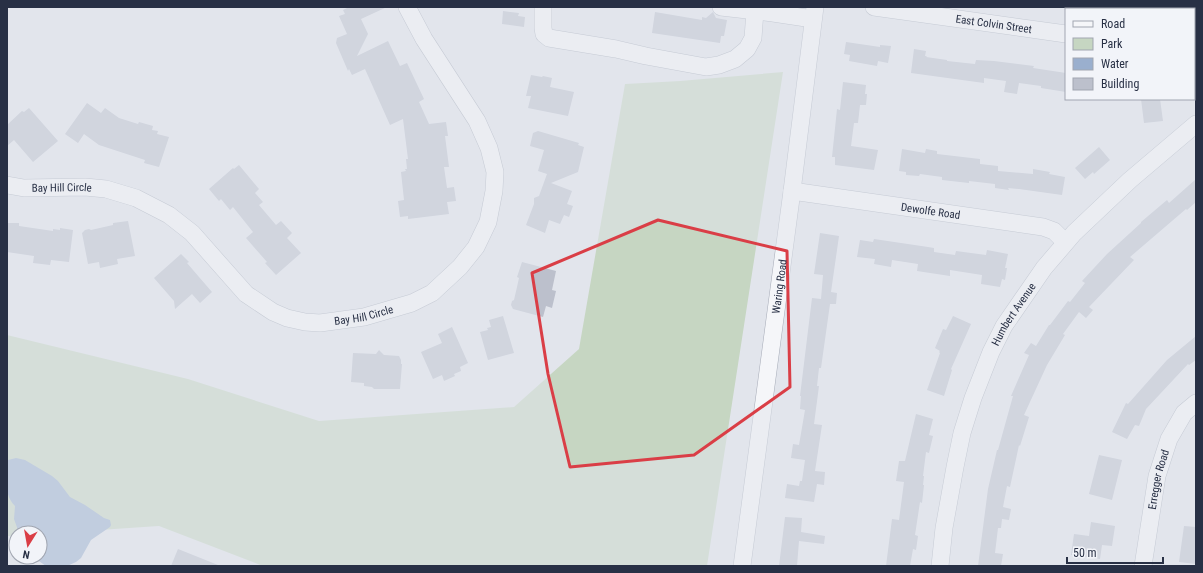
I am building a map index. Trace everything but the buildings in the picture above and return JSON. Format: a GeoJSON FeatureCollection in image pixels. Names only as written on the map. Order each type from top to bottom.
{"type":"FeatureCollection","features":[{"type":"Feature","properties":{"kind":"street","name":"Bay Hill Circle"},"geometry":{"type":"LineString","coordinates":[[7,185],[24,188],[85,186],[106,189],[136,198],[169,215],[192,233],[246,294],[274,312],[287,318],[305,322],[320,323],[364,317],[412,303],[432,293],[460,267],[476,247],[488,222],[494,192],[495,172],[489,148],[477,121],[424,39],[407,7]]}},
{"type":"Feature","properties":{"kind":"street"},"geometry":{"type":"LineString","coordinates":[[543,7],[544,34],[549,38],[616,49],[653,58],[706,67],[718,65],[735,59],[747,49],[753,38],[755,11]]}},
{"type":"Feature","properties":{"kind":"street"},"geometry":{"type":"LineString","coordinates":[[721,7],[755,11],[773,10],[814,13]]}},
{"type":"Feature","properties":{"kind":"street","name":"East Colvin Street"},"geometry":{"type":"LineString","coordinates":[[874,7],[1065,34]]}},
{"type":"Feature","properties":{"kind":"street","name":"Waring Road"},"geometry":{"type":"LineString","coordinates":[[742,566],[814,13]]}},
{"type":"Feature","properties":{"kind":"street","name":"Humbert Avenue"},"geometry":{"type":"LineString","coordinates":[[940,566],[944,528],[962,433],[990,352],[1004,326],[1044,268],[1065,242],[1130,180],[1196,124]]}},
{"type":"Feature","properties":{"kind":"street","name":"Dewolfe Road"},"geometry":{"type":"LineString","coordinates":[[792,191],[1043,227],[1054,231],[1065,242]]}},
{"type":"Feature","properties":{"kind":"street","name":"Erregger Road"},"geometry":{"type":"LineString","coordinates":[[1143,566],[1157,476],[1169,439],[1184,414],[1196,403]]}},
{"type":"Feature","properties":{"kind":"highlighted area"},"geometry":{"type":"Polygon","coordinates":[[[658,220],[787,251],[790,387],[694,455],[570,467],[548,374],[532,273],[658,220]]]}},
{"type":"Feature","properties":{"kind":"green space"},"geometry":{"type":"Polygon","coordinates":[[[783,72],[707,566],[263,566],[159,526],[48,533],[48,525],[8,525],[7,536],[7,335],[188,379],[319,421],[514,407],[579,349],[625,84],[783,72]]]}},
{"type":"Feature","properties":{"kind":"water"},"geometry":{"type":"Polygon","coordinates":[[[16,458],[25,460],[52,476],[58,481],[70,497],[104,518],[110,520],[110,527],[91,540],[81,558],[76,562],[67,566],[46,566],[45,565],[48,565],[48,525],[16,525],[14,519],[15,506],[11,501],[6,485],[8,460],[16,458]]]}}]}
